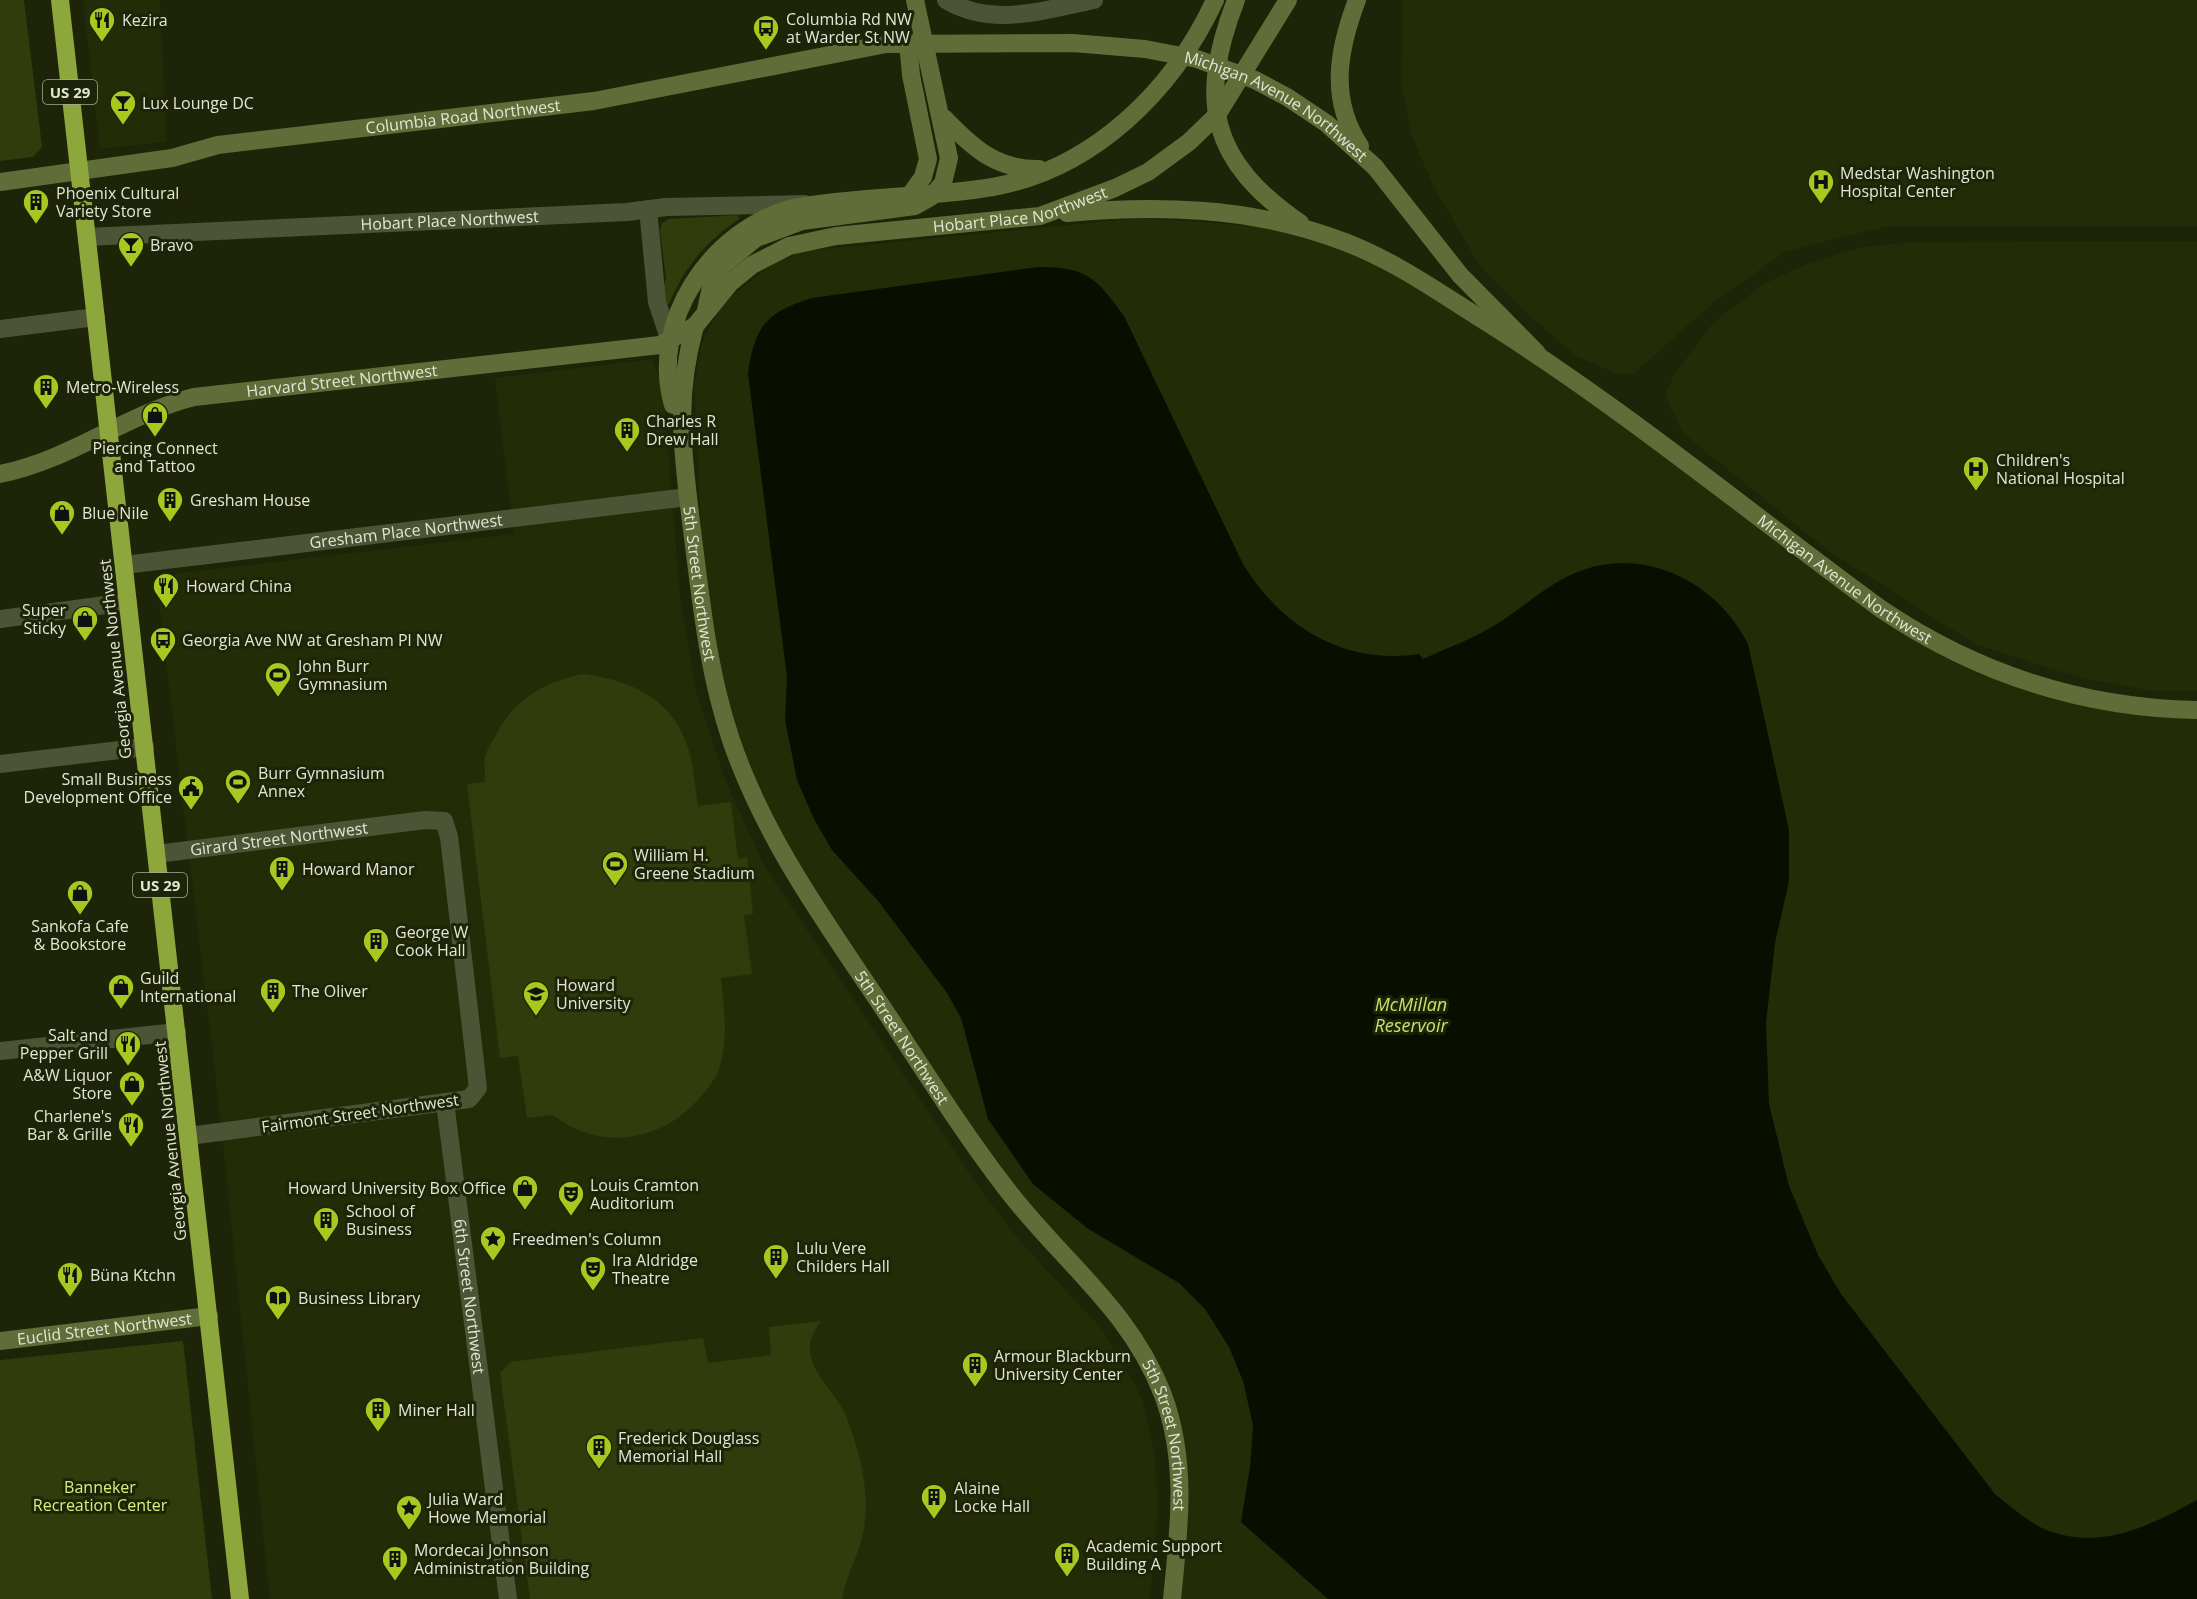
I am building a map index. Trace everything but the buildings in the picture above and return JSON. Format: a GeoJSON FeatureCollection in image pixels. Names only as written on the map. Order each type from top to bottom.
{"type":"FeatureCollection","features":[{"type":"Feature","properties":{"kind":"highway","name":"Georgia Avenue Northwest"},"geometry":{"type":"LineString","coordinates":[[60,0],[240,1599]]}},
{"type":"Feature","properties":{"kind":"main road"},"geometry":{"type":"LineString","coordinates":[[910,195],[923,177],[928,159],[911,75],[917,43],[915,0]]}},
{"type":"Feature","properties":{"kind":"main road","name":"Hobart Place Northwest"},"geometry":{"type":"LineString","coordinates":[[670,341],[693,284],[719,249],[762,219],[783,211],[813,205],[1002,185],[1053,169],[1096,144],[1142,106],[1192,40],[1215,0]]}},
{"type":"Feature","properties":{"kind":"main road"},"geometry":{"type":"LineString","coordinates":[[1236,0],[1223,34],[1215,71],[1217,115],[1226,145],[1245,177],[1272,202],[1311,230]]}},
{"type":"Feature","properties":{"kind":"main road","name":"Hobart Place Northwest"},"geometry":{"type":"LineString","coordinates":[[700,321],[741,273],[763,258],[797,243],[836,236],[1040,216],[1115,188],[1148,172],[1189,142],[1217,115],[1288,0]]}},
{"type":"Feature","properties":{"kind":"main road"},"geometry":{"type":"LineString","coordinates":[[1357,0],[1341,50],[1339,88],[1350,128],[1375,167]]}},
{"type":"Feature","properties":{"kind":"main road","name":"Columbia Road Northwest"},"geometry":{"type":"LineString","coordinates":[[0,182],[172,158],[218,145],[594,101],[876,45],[917,43]]}},
{"type":"Feature","properties":{"kind":"main road"},"geometry":{"type":"LineString","coordinates":[[917,43],[942,116],[949,165],[943,183],[935,193]]}},
{"type":"Feature","properties":{"kind":"main road","name":"Michigan Avenue Northwest"},"geometry":{"type":"LineString","coordinates":[[917,43],[1096,44],[1145,49],[1213,64],[1270,87],[1326,123],[1375,167],[1460,275],[1537,353]]}},
{"type":"Feature","properties":{"kind":"main road"},"geometry":{"type":"LineString","coordinates":[[942,116],[970,145],[992,160],[1016,168],[1053,169]]}},
{"type":"Feature","properties":{"kind":"main road","name":"5th Street Northwest"},"geometry":{"type":"LineString","coordinates":[[935,193],[921,204],[909,208],[802,221],[756,238],[736,252],[716,273],[682,380],[681,436],[704,625],[717,693],[742,771],[768,827],[803,888],[991,1168],[1042,1233],[1114,1308],[1136,1339],[1154,1372],[1172,1425],[1181,1482],[1180,1525],[1172,1599]]}},
{"type":"Feature","properties":{"kind":"main road","name":"Michigan Avenue Northwest"},"geometry":{"type":"LineString","coordinates":[[1040,216],[1113,209],[1183,209],[1240,214],[1311,230],[1348,243],[1395,264],[1537,353],[1881,609],[1928,638],[1985,666],[2048,689],[2130,706],[2197,710]]}},
{"type":"Feature","properties":{"kind":"main road","name":"Harvard Street Northwest"},"geometry":{"type":"LineString","coordinates":[[0,474],[61,456],[161,407],[201,396],[646,347],[670,341],[700,321]]}},
{"type":"Feature","properties":{"kind":"main road","name":"5th Street Northwest"},"geometry":{"type":"LineString","coordinates":[[670,341],[670,398],[681,436]]}},
{"type":"Feature","properties":{"kind":"main road","name":"Euclid Street Northwest"},"geometry":{"type":"LineString","coordinates":[[0,1341],[209,1316]]}},
{"type":"Feature","properties":{"kind":"street"},"geometry":{"type":"LineString","coordinates":[[946,0],[976,13],[1011,16],[1094,0]]}},
{"type":"Feature","properties":{"kind":"street","name":"Hobart Place Northwest"},"geometry":{"type":"LineString","coordinates":[[87,237],[777,203],[813,205]]}},
{"type":"Feature","properties":{"kind":"street","name":"5th Street Northwest"},"geometry":{"type":"LineString","coordinates":[[648,209],[657,302],[670,341]]}},
{"type":"Feature","properties":{"kind":"street"},"geometry":{"type":"LineString","coordinates":[[0,329],[96,317]]}},
{"type":"Feature","properties":{"kind":"street","name":"Gresham Place Northwest"},"geometry":{"type":"LineString","coordinates":[[124,565],[688,497]]}},
{"type":"Feature","properties":{"kind":"street"},"geometry":{"type":"LineString","coordinates":[[0,619],[128,602]]}},
{"type":"Feature","properties":{"kind":"street"},"geometry":{"type":"LineString","coordinates":[[0,764],[145,747]]}},
{"type":"Feature","properties":{"kind":"street","name":"Girard Street Northwest"},"geometry":{"type":"LineString","coordinates":[[157,854],[436,819],[447,826],[474,1040]]}},
{"type":"Feature","properties":{"kind":"street"},"geometry":{"type":"LineString","coordinates":[[0,1051],[177,1032]]}},
{"type":"Feature","properties":{"kind":"street","name":"Fairmont Street Northwest"},"geometry":{"type":"LineString","coordinates":[[189,1136],[469,1099],[478,1089],[474,1040]]}},
{"type":"Feature","properties":{"kind":"street","name":"6th Street Northwest"},"geometry":{"type":"LineString","coordinates":[[445,1102],[508,1599]]}},
{"type":"Feature","properties":{"kind":"shaded area"},"geometry":{"type":"Polygon","coordinates":[[[83,0],[160,0],[166,142],[100,149],[83,0]]]}},
{"type":"Feature","properties":{"kind":"shaded area","name":"Medstar Washington Hospital Center"},"geometry":{"type":"Polygon","coordinates":[[[1403,0],[2197,0],[2197,226],[1889,226],[1826,241],[1785,252],[1714,302],[1633,374],[1618,374],[1576,356],[1524,311],[1478,263],[1433,185],[1412,136],[1401,81],[1403,0]]]}},
{"type":"Feature","properties":{"kind":"shaded area","name":"McMillan Reservoir"},"geometry":{"type":"Polygon","coordinates":[[[1141,218],[1311,230],[1537,353],[1881,609],[2007,675],[2197,709],[2197,1599],[1172,1599],[1181,1510],[1154,1373],[1022,1209],[786,861],[738,760],[707,644],[694,388],[701,346],[721,304],[773,264],[803,251],[1141,218]]]}},
{"type":"Feature","properties":{"kind":"shaded area","name":"Children's National Hospital"},"geometry":{"type":"Polygon","coordinates":[[[2197,241],[2197,691],[2152,691],[2077,677],[1975,644],[1827,550],[1683,433],[1665,395],[1674,375],[1713,323],[1764,284],[1809,263],[1862,247],[1917,242],[2197,241]]]}},
{"type":"Feature","properties":{"kind":"shaded area","name":"Howard University"},"geometry":{"type":"Polygon","coordinates":[[[652,359],[663,387],[680,598],[696,692],[724,777],[765,867],[977,1185],[1024,1246],[1102,1329],[1142,1398],[1154,1451],[1158,1505],[1150,1599],[270,1599],[220,1115],[156,576],[514,534],[495,378],[652,359]]]}},
{"type":"Feature","properties":{"kind":"green space"},"geometry":{"type":"Polygon","coordinates":[[[0,0],[24,0],[42,147],[33,157],[0,161],[0,0]]]}},
{"type":"Feature","properties":{"kind":"green space"},"geometry":{"type":"Polygon","coordinates":[[[738,215],[739,219],[717,236],[689,267],[669,304],[666,304],[663,288],[666,279],[660,231],[662,223],[669,219],[738,215]]]}},
{"type":"Feature","properties":{"kind":"green space","name":"William H. Greene Stadium"},"geometry":{"type":"Polygon","coordinates":[[[584,674],[602,677],[635,688],[662,706],[673,718],[689,751],[698,806],[731,802],[738,859],[747,857],[753,914],[744,915],[752,974],[721,978],[725,1035],[722,1058],[714,1079],[680,1116],[663,1127],[645,1134],[626,1137],[588,1134],[553,1115],[527,1118],[518,1056],[500,1058],[467,784],[485,782],[485,761],[488,750],[502,724],[520,703],[543,687],[584,674]]]}},
{"type":"Feature","properties":{"kind":"green space"},"geometry":{"type":"Polygon","coordinates":[[[821,1321],[812,1336],[810,1349],[812,1361],[848,1421],[861,1463],[865,1491],[863,1534],[842,1599],[530,1599],[500,1373],[510,1362],[703,1338],[708,1363],[771,1355],[769,1327],[821,1321]]]}},
{"type":"Feature","properties":{"kind":"green space","name":"Banneker Recreation Center"},"geometry":{"type":"Polygon","coordinates":[[[183,1341],[212,1599],[0,1599],[0,1360],[183,1341]]]}},
{"type":"Feature","properties":{"kind":"water","name":"McMillan Reservoir"},"geometry":{"type":"Polygon","coordinates":[[[1038,267],[1080,272],[1106,292],[1124,316],[1243,564],[1276,606],[1317,637],[1340,647],[1365,653],[1391,656],[1419,654],[1423,659],[1488,629],[1538,594],[1571,575],[1608,564],[1632,563],[1656,567],[1700,588],[1719,604],[1735,623],[1748,644],[1789,830],[1789,881],[1775,943],[1766,1023],[1769,1104],[1789,1186],[1818,1255],[1841,1294],[1995,1494],[2031,1522],[2044,1529],[2065,1535],[2085,1538],[2104,1537],[2142,1527],[2197,1500],[2197,1599],[1328,1599],[1241,1522],[1250,1467],[1253,1425],[1243,1381],[1229,1347],[1205,1309],[1179,1283],[1087,1228],[1033,1184],[988,1119],[961,1018],[947,993],[879,902],[832,850],[814,819],[797,780],[785,720],[787,677],[748,374],[754,344],[759,333],[765,323],[784,309],[812,298],[1038,267]]]}},
{"type":"Feature","properties":{"kind":"place","name":"Kezira"},"geometry":{"type":"Point","coordinates":[102,43]}},
{"type":"Feature","properties":{"kind":"place","name":"Columbia Rd NW at Warder St NW"},"geometry":{"type":"Point","coordinates":[766,51]}},
{"type":"Feature","properties":{"kind":"place","name":"Lux Lounge DC"},"geometry":{"type":"Point","coordinates":[123,126]}},
{"type":"Feature","properties":{"kind":"place","name":"Medstar Washington Hospital Center"},"geometry":{"type":"Point","coordinates":[1821,205]}},
{"type":"Feature","properties":{"kind":"place","name":"Phoenix Cultural Variety Store"},"geometry":{"type":"Point","coordinates":[36,225]}},
{"type":"Feature","properties":{"kind":"place","name":"Bravo"},"geometry":{"type":"Point","coordinates":[131,268]}},
{"type":"Feature","properties":{"kind":"place","name":"Metro-Wireless"},"geometry":{"type":"Point","coordinates":[46,410]}},
{"type":"Feature","properties":{"kind":"place","name":"Piercing Connect and Tattoo"},"geometry":{"type":"Point","coordinates":[155,438]}},
{"type":"Feature","properties":{"kind":"place","name":"Charles R Drew Hall"},"geometry":{"type":"Point","coordinates":[627,453]}},
{"type":"Feature","properties":{"kind":"place","name":"Children's National Hospital"},"geometry":{"type":"Point","coordinates":[1976,492]}},
{"type":"Feature","properties":{"kind":"place","name":"Gresham House"},"geometry":{"type":"Point","coordinates":[170,523]}},
{"type":"Feature","properties":{"kind":"place","name":"Blue Nile"},"geometry":{"type":"Point","coordinates":[62,536]}},
{"type":"Feature","properties":{"kind":"place","name":"Howard China"},"geometry":{"type":"Point","coordinates":[166,609]}},
{"type":"Feature","properties":{"kind":"place","name":"Super Sticky"},"geometry":{"type":"Point","coordinates":[85,642]}},
{"type":"Feature","properties":{"kind":"place","name":"Georgia Ave NW at Gresham Pl NW"},"geometry":{"type":"Point","coordinates":[163,663]}},
{"type":"Feature","properties":{"kind":"place","name":"John Burr Gymnasium"},"geometry":{"type":"Point","coordinates":[278,698]}},
{"type":"Feature","properties":{"kind":"place","name":"Burr Gymnasium Annex"},"geometry":{"type":"Point","coordinates":[238,805]}},
{"type":"Feature","properties":{"kind":"place","name":"Small Business Development Office"},"geometry":{"type":"Point","coordinates":[191,811]}},
{"type":"Feature","properties":{"kind":"place","name":"William H. Greene Stadium"},"geometry":{"type":"Point","coordinates":[615,887]}},
{"type":"Feature","properties":{"kind":"place","name":"Howard Manor"},"geometry":{"type":"Point","coordinates":[282,892]}},
{"type":"Feature","properties":{"kind":"place","name":"Sankofa Cafe & Bookstore"},"geometry":{"type":"Point","coordinates":[80,916]}},
{"type":"Feature","properties":{"kind":"place","name":"George W Cook Hall"},"geometry":{"type":"Point","coordinates":[376,964]}},
{"type":"Feature","properties":{"kind":"place","name":"Guild International"},"geometry":{"type":"Point","coordinates":[121,1010]}},
{"type":"Feature","properties":{"kind":"place","name":"The Oliver"},"geometry":{"type":"Point","coordinates":[273,1014]}},
{"type":"Feature","properties":{"kind":"place","name":"Howard University"},"geometry":{"type":"Point","coordinates":[536,1017]}},
{"type":"Feature","properties":{"kind":"place","name":"Salt and Pepper Grill"},"geometry":{"type":"Point","coordinates":[128,1067]}},
{"type":"Feature","properties":{"kind":"place","name":"A&W Liquor Store"},"geometry":{"type":"Point","coordinates":[132,1107]}},
{"type":"Feature","properties":{"kind":"place","name":"Charlene's Bar & Grille"},"geometry":{"type":"Point","coordinates":[131,1148]}},
{"type":"Feature","properties":{"kind":"place","name":"Howard University Box Office"},"geometry":{"type":"Point","coordinates":[525,1211]}},
{"type":"Feature","properties":{"kind":"place","name":"Louis Cramton Auditorium"},"geometry":{"type":"Point","coordinates":[571,1217]}},
{"type":"Feature","properties":{"kind":"place","name":"School of Business"},"geometry":{"type":"Point","coordinates":[326,1243]}},
{"type":"Feature","properties":{"kind":"place","name":"Freedmen's Column"},"geometry":{"type":"Point","coordinates":[493,1262]}},
{"type":"Feature","properties":{"kind":"place","name":"Lulu Vere Childers Hall"},"geometry":{"type":"Point","coordinates":[776,1280]}},
{"type":"Feature","properties":{"kind":"place","name":"Ira Aldridge Theatre"},"geometry":{"type":"Point","coordinates":[593,1292]}},
{"type":"Feature","properties":{"kind":"place","name":"Büna Ktchn"},"geometry":{"type":"Point","coordinates":[70,1298]}},
{"type":"Feature","properties":{"kind":"place","name":"Business Library"},"geometry":{"type":"Point","coordinates":[278,1321]}},
{"type":"Feature","properties":{"kind":"place","name":"Armour Blackburn University Center"},"geometry":{"type":"Point","coordinates":[975,1388]}},
{"type":"Feature","properties":{"kind":"place","name":"Miner Hall"},"geometry":{"type":"Point","coordinates":[378,1433]}},
{"type":"Feature","properties":{"kind":"place","name":"Frederick Douglass Memorial Hall"},"geometry":{"type":"Point","coordinates":[599,1470]}},
{"type":"Feature","properties":{"kind":"place","name":"Alaine Locke Hall"},"geometry":{"type":"Point","coordinates":[934,1520]}},
{"type":"Feature","properties":{"kind":"place","name":"Julia Ward Howe Memorial"},"geometry":{"type":"Point","coordinates":[409,1531]}},
{"type":"Feature","properties":{"kind":"place","name":"Academic Support Building A"},"geometry":{"type":"Point","coordinates":[1067,1578]}},
{"type":"Feature","properties":{"kind":"place","name":"Mordecai Johnson Administration Building"},"geometry":{"type":"Point","coordinates":[395,1582]}}]}
